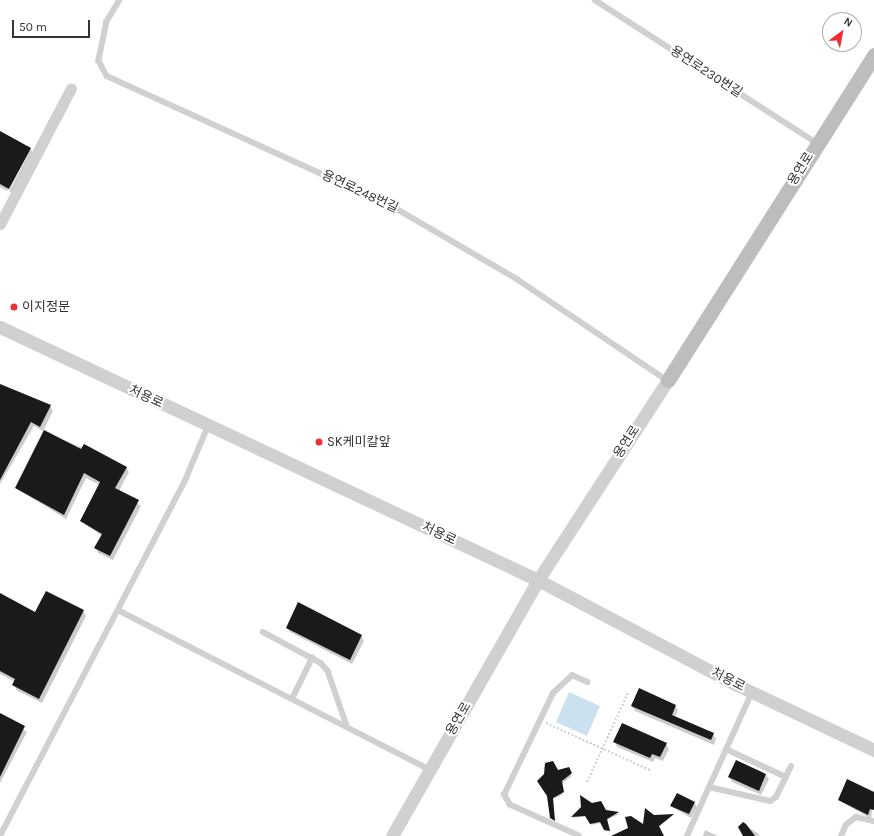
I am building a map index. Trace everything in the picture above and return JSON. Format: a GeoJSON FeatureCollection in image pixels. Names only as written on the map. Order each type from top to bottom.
{"type":"FeatureCollection","features":[{"type":"Feature","properties":{"kind":"main road","name":"용연로"},"geometry":{"type":"LineString","coordinates":[[668,380],[874,56]]}},
{"type":"Feature","properties":{"kind":"street"},"geometry":{"type":"LineString","coordinates":[[0,224],[72,88]]}},
{"type":"Feature","properties":{"kind":"street","name":"처용로"},"geometry":{"type":"LineString","coordinates":[[0,326],[208,426],[538,580],[752,691],[874,750]]}},
{"type":"Feature","properties":{"kind":"street","name":"용연로"},"geometry":{"type":"LineString","coordinates":[[392,836],[538,580],[668,380]]}},
{"type":"Feature","properties":{"kind":"lane","name":"용연로248번길"},"geometry":{"type":"LineString","coordinates":[[120,0],[107,22],[99,61],[107,76],[390,205],[517,279],[668,380]]}},
{"type":"Feature","properties":{"kind":"lane","name":"용연로230번길"},"geometry":{"type":"LineString","coordinates":[[595,0],[817,144]]}},
{"type":"Feature","properties":{"kind":"lane"},"geometry":{"type":"LineString","coordinates":[[0,836],[186,478],[208,426]]}},
{"type":"Feature","properties":{"kind":"lane"},"geometry":{"type":"LineString","coordinates":[[118,610],[431,770]]}},
{"type":"Feature","properties":{"kind":"lane"},"geometry":{"type":"LineString","coordinates":[[264,632],[312,658],[328,671],[342,720],[348,728]]}},
{"type":"Feature","properties":{"kind":"lane"},"geometry":{"type":"LineString","coordinates":[[292,699],[312,658]]}},
{"type":"Feature","properties":{"kind":"lane"},"geometry":{"type":"LineString","coordinates":[[579,836],[506,801],[505,789],[553,693],[567,676],[572,674],[588,682]]}},
{"type":"Feature","properties":{"kind":"lane"},"geometry":{"type":"LineString","coordinates":[[687,836],[752,691]]}},
{"type":"Feature","properties":{"kind":"lane"},"geometry":{"type":"LineString","coordinates":[[726,749],[786,777]]}},
{"type":"Feature","properties":{"kind":"lane"},"geometry":{"type":"LineString","coordinates":[[709,787],[770,801],[776,798],[791,766]]}},
{"type":"Feature","properties":{"kind":"lane"},"geometry":{"type":"LineString","coordinates":[[841,836],[846,825],[856,817],[874,821]]}},
{"type":"Feature","properties":{"kind":"path"},"geometry":{"type":"LineString","coordinates":[[587,782],[628,693]]}},
{"type":"Feature","properties":{"kind":"path"},"geometry":{"type":"LineString","coordinates":[[539,720],[652,771]]}},
{"type":"Feature","properties":{"kind":"water"},"geometry":{"type":"Polygon","coordinates":[[[569,692],[600,706],[587,736],[556,722],[569,692]]]}},
{"type":"Feature","properties":{"kind":"building"},"geometry":{"type":"Polygon","coordinates":[[[0,131],[31,148],[9,189],[0,184],[0,131]]]}},
{"type":"Feature","properties":{"kind":"building"},"geometry":{"type":"Polygon","coordinates":[[[0,384],[51,405],[40,427],[31,422],[0,480],[0,384]]]}},
{"type":"Feature","properties":{"kind":"building"},"geometry":{"type":"Polygon","coordinates":[[[44,430],[81,449],[84,444],[127,467],[115,488],[139,500],[110,556],[94,548],[102,534],[80,521],[100,482],[84,473],[64,515],[15,488],[44,430]]]}},
{"type":"Feature","properties":{"kind":"building"},"geometry":{"type":"Polygon","coordinates":[[[46,591],[84,610],[39,699],[12,685],[15,679],[0,671],[0,593],[35,612],[46,591]]]}},
{"type":"Feature","properties":{"kind":"building"},"geometry":{"type":"Polygon","coordinates":[[[298,602],[362,635],[350,660],[286,628],[298,602]]]}},
{"type":"Feature","properties":{"kind":"building"},"geometry":{"type":"Polygon","coordinates":[[[639,688],[676,705],[672,715],[714,733],[711,740],[631,706],[639,688]]]}},
{"type":"Feature","properties":{"kind":"building"},"geometry":{"type":"Polygon","coordinates":[[[0,713],[25,726],[0,777],[0,713]]]}},
{"type":"Feature","properties":{"kind":"building"},"geometry":{"type":"Polygon","coordinates":[[[622,723],[667,743],[660,757],[652,754],[650,758],[613,742],[622,723]]]}},
{"type":"Feature","properties":{"kind":"building"},"geometry":{"type":"Polygon","coordinates":[[[736,760],[766,774],[759,791],[728,777],[736,760]]]}},
{"type":"Feature","properties":{"kind":"building"},"geometry":{"type":"Polygon","coordinates":[[[553,761],[558,770],[569,767],[572,773],[562,781],[564,792],[553,798],[555,821],[550,818],[547,796],[537,781],[544,774],[545,763],[553,761]]]}},
{"type":"Feature","properties":{"kind":"building"},"geometry":{"type":"Polygon","coordinates":[[[847,779],[874,792],[874,810],[870,809],[868,815],[838,800],[847,779]]]}},
{"type":"Feature","properties":{"kind":"building"},"geometry":{"type":"Polygon","coordinates":[[[677,793],[695,802],[689,814],[670,806],[677,793]]]}},
{"type":"Feature","properties":{"kind":"building"},"geometry":{"type":"Polygon","coordinates":[[[580,795],[592,803],[601,801],[606,810],[619,812],[607,819],[610,831],[604,830],[600,822],[590,824],[585,816],[571,817],[581,807],[580,795]]]}},
{"type":"Feature","properties":{"kind":"building"},"geometry":{"type":"Polygon","coordinates":[[[645,808],[654,815],[674,814],[659,826],[664,836],[611,836],[628,828],[625,817],[631,816],[643,824],[645,808]]]}},
{"type":"Feature","properties":{"kind":"building"},"geometry":{"type":"Polygon","coordinates":[[[743,822],[755,836],[743,836],[738,827],[743,822]]]}},
{"type":"Feature","properties":{"kind":"place","name":"이지정문"},"geometry":{"type":"Point","coordinates":[14,307]}},
{"type":"Feature","properties":{"kind":"place","name":"SK케미칼앞"},"geometry":{"type":"Point","coordinates":[319,442]}}]}
